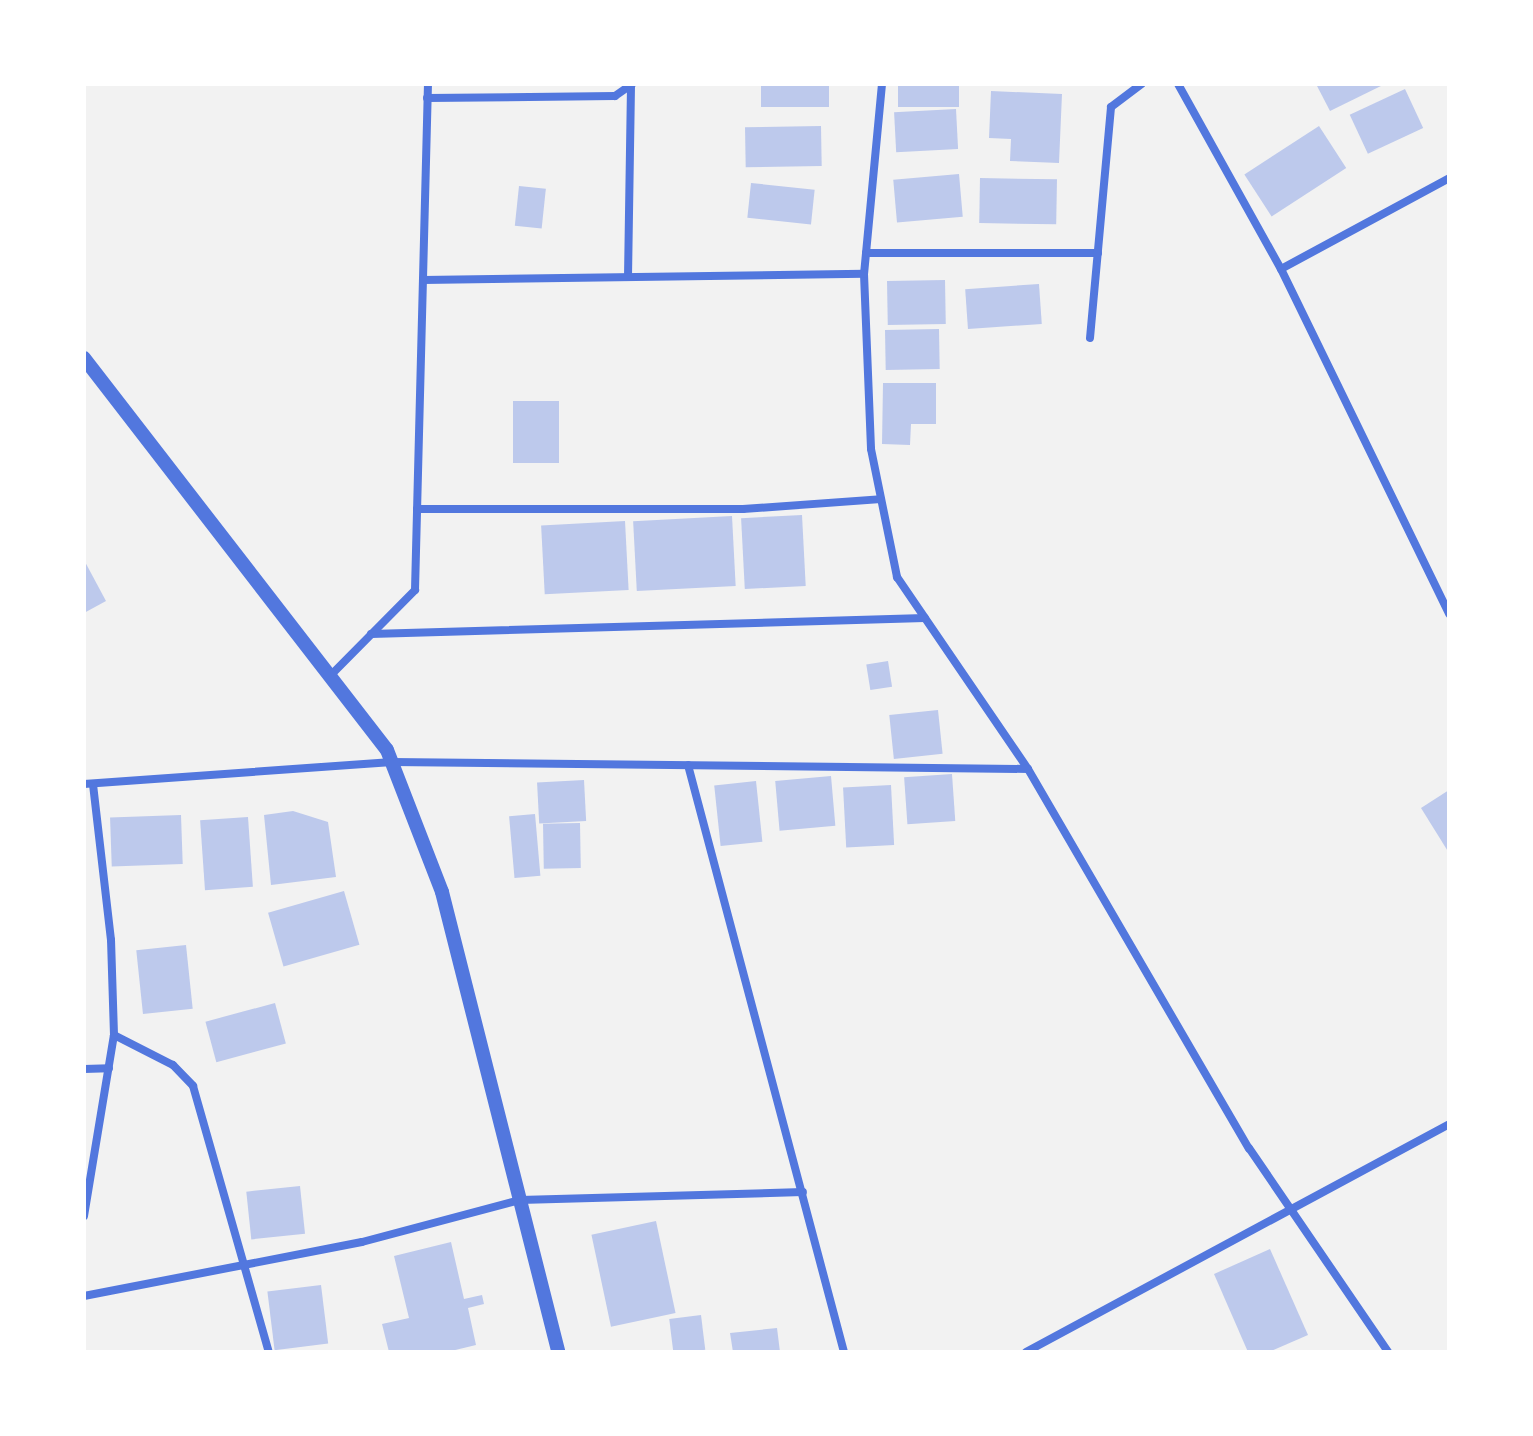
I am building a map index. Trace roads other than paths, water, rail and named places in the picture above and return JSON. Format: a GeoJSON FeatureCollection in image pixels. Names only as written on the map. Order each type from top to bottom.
{"type":"FeatureCollection","features":[{"type":"Feature","properties":{"kind":"street"},"geometry":{"type":"LineString","coordinates":[[329,676],[415,590],[428,84]]}},
{"type":"Feature","properties":{"kind":"street"},"geometry":{"type":"LineString","coordinates":[[882,84],[864,274],[871,449],[897,577],[1028,769],[1249,1148],[1388,1352]]}},
{"type":"Feature","properties":{"kind":"street"},"geometry":{"type":"LineString","coordinates":[[1090,338],[1111,107],[1142,84]]}},
{"type":"Feature","properties":{"kind":"street"},"geometry":{"type":"LineString","coordinates":[[1178,84],[1281,269],[1449,614]]}},
{"type":"Feature","properties":{"kind":"street"},"geometry":{"type":"LineString","coordinates":[[427,98],[615,96],[632,85]]}},
{"type":"Feature","properties":{"kind":"street"},"geometry":{"type":"LineString","coordinates":[[628,277],[632,85]]}},
{"type":"Feature","properties":{"kind":"street"},"geometry":{"type":"LineString","coordinates":[[1281,269],[1449,178]]}},
{"type":"Feature","properties":{"kind":"street"},"geometry":{"type":"LineString","coordinates":[[866,253],[1098,253]]}},
{"type":"Feature","properties":{"kind":"street"},"geometry":{"type":"LineString","coordinates":[[423,280],[864,274]]}},
{"type":"Feature","properties":{"kind":"street"},"geometry":{"type":"LineString","coordinates":[[84,358],[392,762],[442,892],[558,1352]]}},
{"type":"Feature","properties":{"kind":"street"},"geometry":{"type":"LineString","coordinates":[[417,509],[743,509],[881,499]]}},
{"type":"Feature","properties":{"kind":"street"},"geometry":{"type":"LineString","coordinates":[[371,634],[925,618]]}},
{"type":"Feature","properties":{"kind":"street"},"geometry":{"type":"LineString","coordinates":[[84,1216],[114,1035],[111,940],[88,784],[392,762],[1028,769]]}},
{"type":"Feature","properties":{"kind":"street"},"geometry":{"type":"LineString","coordinates":[[688,765],[844,1352]]}},
{"type":"Feature","properties":{"kind":"street"},"geometry":{"type":"LineString","coordinates":[[114,1035],[173,1065],[193,1086],[269,1352]]}},
{"type":"Feature","properties":{"kind":"street"},"geometry":{"type":"LineString","coordinates":[[84,1069],[109,1068]]}},
{"type":"Feature","properties":{"kind":"street"},"geometry":{"type":"LineString","coordinates":[[1026,1352],[1449,1124]]}},
{"type":"Feature","properties":{"kind":"street"},"geometry":{"type":"LineString","coordinates":[[84,1296],[362,1242],[520,1200],[803,1192]]}}]}
